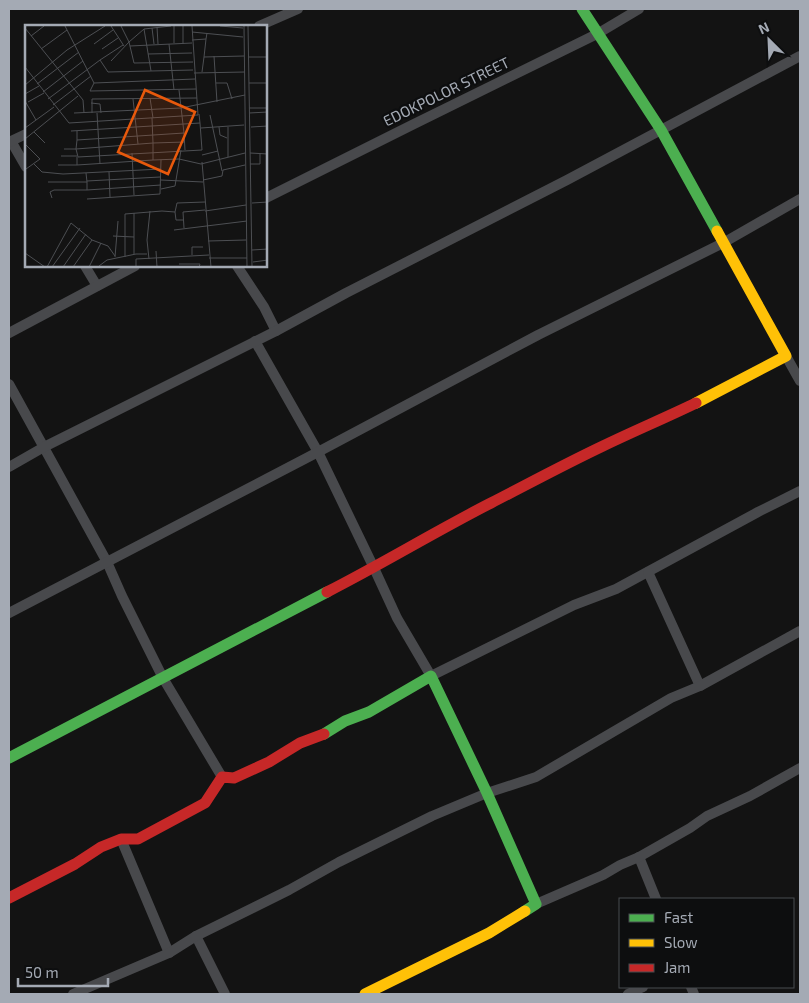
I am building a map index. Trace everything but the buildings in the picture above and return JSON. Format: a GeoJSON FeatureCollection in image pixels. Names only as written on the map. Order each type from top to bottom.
{"type":"FeatureCollection","features":[{"type":"Feature","properties":{"kind":"street"},"geometry":{"type":"LineString","coordinates":[[261,25],[298,9]]}},
{"type":"Feature","properties":{"kind":"street"},"geometry":{"type":"LineString","coordinates":[[582,9],[661,130],[800,381]]}},
{"type":"Feature","properties":{"kind":"street","name":"EDOKPOLOR STREET"},"geometry":{"type":"LineString","coordinates":[[268,197],[420,120],[597,34],[639,9]]}},
{"type":"Feature","properties":{"kind":"street"},"geometry":{"type":"LineString","coordinates":[[9,467],[44,447],[276,331],[567,180],[800,56]]}},
{"type":"Feature","properties":{"kind":"street"},"geometry":{"type":"LineString","coordinates":[[25,134],[10,142],[25,164]]}},
{"type":"Feature","properties":{"kind":"street"},"geometry":{"type":"LineString","coordinates":[[9,613],[538,335],[723,243],[800,199]]}},
{"type":"Feature","properties":{"kind":"street"},"geometry":{"type":"LineString","coordinates":[[86,268],[97,286]]}},
{"type":"Feature","properties":{"kind":"street"},"geometry":{"type":"LineString","coordinates":[[9,333],[131,268]]}},
{"type":"Feature","properties":{"kind":"street"},"geometry":{"type":"LineString","coordinates":[[239,268],[264,307],[276,331]]}},
{"type":"Feature","properties":{"kind":"street"},"geometry":{"type":"LineString","coordinates":[[255,341],[318,452],[397,618],[431,676],[487,793],[536,904]]}},
{"type":"Feature","properties":{"kind":"street"},"geometry":{"type":"LineString","coordinates":[[9,758],[374,568],[403,550],[489,504],[603,446],[672,415],[786,356]]}},
{"type":"Feature","properties":{"kind":"street"},"geometry":{"type":"LineString","coordinates":[[9,384],[107,562],[163,678],[222,777]]}},
{"type":"Feature","properties":{"kind":"street"},"geometry":{"type":"LineString","coordinates":[[222,777],[234,778],[269,762],[300,743],[328,732],[345,721],[369,712],[431,676],[574,605],[616,589],[800,491]]}},
{"type":"Feature","properties":{"kind":"street"},"geometry":{"type":"LineString","coordinates":[[648,572],[700,686]]}},
{"type":"Feature","properties":{"kind":"street"},"geometry":{"type":"LineString","coordinates":[[73,994],[169,953],[196,936],[415,824],[487,793],[536,777],[671,698],[700,686],[800,630]]}},
{"type":"Feature","properties":{"kind":"street"},"geometry":{"type":"LineString","coordinates":[[365,994],[489,933],[536,904],[640,857],[707,816],[750,796],[800,768]]}},
{"type":"Feature","properties":{"kind":"street"},"geometry":{"type":"LineString","coordinates":[[9,898],[75,864],[101,847],[121,839],[138,839],[205,803],[222,777]]}},
{"type":"Feature","properties":{"kind":"street"},"geometry":{"type":"LineString","coordinates":[[121,839],[169,953]]}},
{"type":"Feature","properties":{"kind":"street"},"geometry":{"type":"LineString","coordinates":[[640,857],[656,898]]}},
{"type":"Feature","properties":{"kind":"street"},"geometry":{"type":"LineString","coordinates":[[196,936],[225,994]]}},
{"type":"Feature","properties":{"kind":"street"},"geometry":{"type":"LineString","coordinates":[[628,994],[641,988]]}},
{"type":"Feature","properties":{"kind":"traffic: fast"},"geometry":{"type":"LineString","coordinates":[[582,9],[661,130],[717,231]]}},
{"type":"Feature","properties":{"kind":"traffic: fast"},"geometry":{"type":"LineString","coordinates":[[9,758],[327,592]]}},
{"type":"Feature","properties":{"kind":"traffic: fast"},"geometry":{"type":"LineString","coordinates":[[324,734],[345,721],[369,712],[431,676],[487,793],[536,904],[525,911]]}},
{"type":"Feature","properties":{"kind":"traffic: slow"},"geometry":{"type":"LineString","coordinates":[[696,403],[786,356],[717,231]]}},
{"type":"Feature","properties":{"kind":"traffic: slow"},"geometry":{"type":"LineString","coordinates":[[365,994],[489,933],[525,911]]}},
{"type":"Feature","properties":{"kind":"traffic: jam"},"geometry":{"type":"LineString","coordinates":[[327,592],[561,467],[696,403]]}},
{"type":"Feature","properties":{"kind":"traffic: jam"},"geometry":{"type":"LineString","coordinates":[[9,898],[75,864],[101,847],[121,839],[138,839],[205,803],[222,777],[234,778],[269,762],[300,743],[324,734]]}}]}
